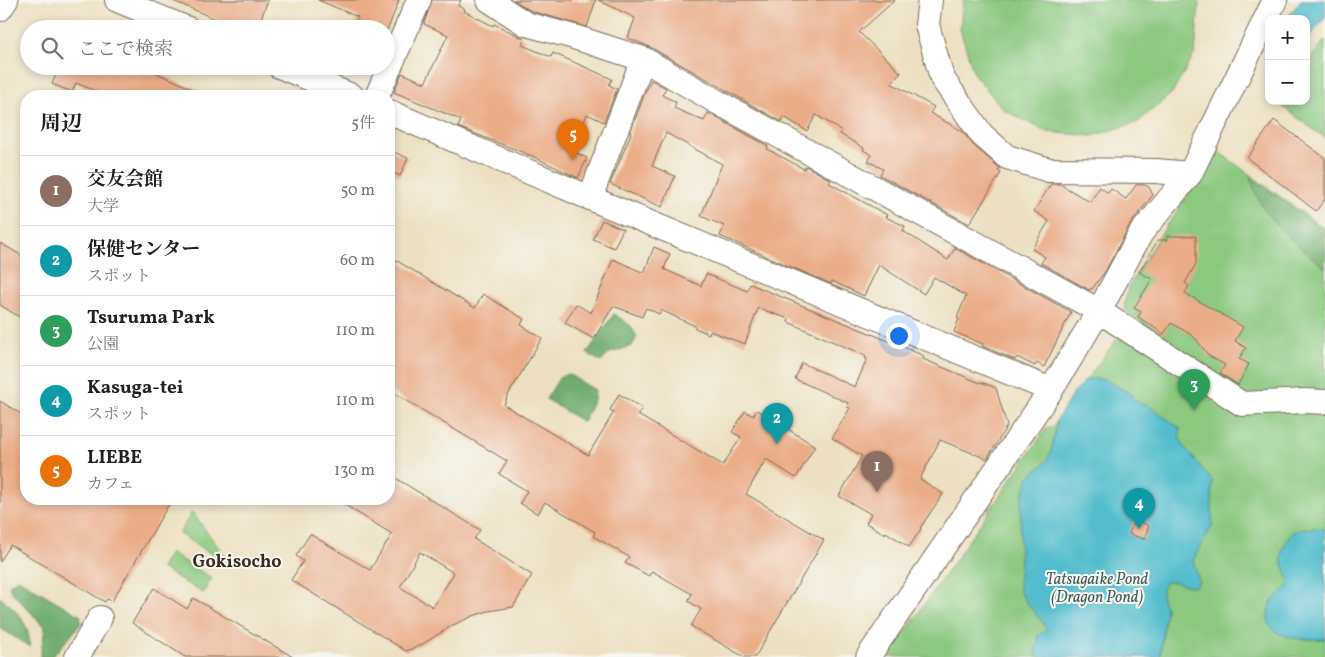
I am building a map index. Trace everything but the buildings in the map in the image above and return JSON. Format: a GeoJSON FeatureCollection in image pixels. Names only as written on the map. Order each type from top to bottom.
{"type":"FeatureCollection","features":[{"type":"Feature","properties":{"kind":"street"},"geometry":{"type":"LineString","coordinates":[[0,9],[6,0]]}},
{"type":"Feature","properties":{"kind":"street"},"geometry":{"type":"LineString","coordinates":[[118,0],[166,20]]}},
{"type":"Feature","properties":{"kind":"street"},"geometry":{"type":"LineString","coordinates":[[395,56],[420,0]]}},
{"type":"Feature","properties":{"kind":"street"},"geometry":{"type":"LineString","coordinates":[[489,0],[526,24],[643,59],[719,103],[1099,311],[1242,404],[1325,402]]}},
{"type":"Feature","properties":{"kind":"street"},"geometry":{"type":"LineString","coordinates":[[930,0],[927,25],[942,78],[982,135],[1007,157],[1049,170],[1156,171],[1190,174]]}},
{"type":"Feature","properties":{"kind":"street"},"geometry":{"type":"LineString","coordinates":[[868,657],[1052,390],[1099,311],[1141,233],[1190,174],[1275,0]]}},
{"type":"Feature","properties":{"kind":"street"},"geometry":{"type":"LineString","coordinates":[[590,198],[643,59]]}},
{"type":"Feature","properties":{"kind":"street"},"geometry":{"type":"LineString","coordinates":[[301,75],[337,90]]}},
{"type":"Feature","properties":{"kind":"street"},"geometry":{"type":"LineString","coordinates":[[380,90],[386,75]]}},
{"type":"Feature","properties":{"kind":"street"},"geometry":{"type":"LineString","coordinates":[[395,115],[590,198],[1052,390]]}},
{"type":"Feature","properties":{"kind":"street"},"geometry":{"type":"LineString","coordinates":[[77,657],[100,618]]}},
{"type":"Feature","properties":{"kind":"green space"},"geometry":{"type":"Polygon","coordinates":[[[963,0],[1198,0],[1195,53],[1173,92],[1138,122],[1092,136],[1047,132],[1004,110],[974,74],[960,29],[963,0]]]}},
{"type":"Feature","properties":{"kind":"green space"},"geometry":{"type":"Polygon","coordinates":[[[1325,40],[1325,138],[1281,105],[1310,105],[1310,60],[1325,40]]]}},
{"type":"Feature","properties":{"kind":"green space"},"geometry":{"type":"Polygon","coordinates":[[[1216,150],[1325,229],[1325,657],[888,657],[1046,429],[1053,427],[1073,394],[1091,374],[1119,336],[1129,314],[1124,306],[1128,288],[1155,243],[1212,160],[1216,150]]]}},
{"type":"Feature","properties":{"kind":"green space"},"geometry":{"type":"Polygon","coordinates":[[[1250,177],[1325,231],[1325,268],[1272,220],[1260,202],[1250,177]]]}},
{"type":"Feature","properties":{"kind":"green space"},"geometry":{"type":"Polygon","coordinates":[[[614,314],[631,326],[637,337],[632,346],[610,353],[601,362],[587,353],[614,314]]]}},
{"type":"Feature","properties":{"kind":"green space"},"geometry":{"type":"Polygon","coordinates":[[[568,374],[595,390],[594,400],[583,422],[546,399],[560,377],[568,374]]]}},
{"type":"Feature","properties":{"kind":"green space"},"geometry":{"type":"Polygon","coordinates":[[[192,512],[233,567],[179,534],[192,512]]]}},
{"type":"Feature","properties":{"kind":"green space"},"geometry":{"type":"Polygon","coordinates":[[[170,553],[212,578],[203,593],[161,568],[170,553]]]}},
{"type":"Feature","properties":{"kind":"green space"},"geometry":{"type":"Polygon","coordinates":[[[18,579],[81,616],[80,625],[52,657],[40,657],[45,628],[10,590],[10,584],[18,579]]]}},
{"type":"Feature","properties":{"kind":"green space"},"geometry":{"type":"Polygon","coordinates":[[[0,597],[12,607],[25,624],[30,647],[0,628],[0,597]]]}},
{"type":"Feature","properties":{"kind":"water"},"geometry":{"type":"Polygon","coordinates":[[[1301,0],[1325,0],[1325,18],[1310,36],[1310,15],[1289,15],[1301,0]]]}},
{"type":"Feature","properties":{"kind":"water","name":"Tatsugaike Pond (Dragon Pond)"},"geometry":{"type":"Polygon","coordinates":[[[1086,380],[1106,380],[1133,395],[1131,398],[1143,405],[1145,403],[1181,429],[1179,436],[1183,445],[1212,481],[1212,526],[1193,560],[1199,581],[1195,587],[1166,582],[1162,589],[1162,599],[1166,608],[1160,657],[1038,657],[1035,650],[1039,641],[1037,636],[1047,630],[1019,590],[1021,500],[1029,477],[1046,462],[1051,452],[1057,420],[1073,394],[1086,380]]]}},
{"type":"Feature","properties":{"kind":"water"},"geometry":{"type":"Polygon","coordinates":[[[1302,529],[1325,529],[1325,639],[1291,638],[1275,631],[1270,626],[1268,618],[1270,605],[1290,583],[1281,559],[1283,548],[1291,533],[1302,529]]]}},
{"type":"Feature","properties":{"kind":"place","name":"LIEBE"},"geometry":{"type":"Point","coordinates":[573,160]}},
{"type":"Feature","properties":{"kind":"place","name":"Tsuruma Park"},"geometry":{"type":"Point","coordinates":[1194,410]}},
{"type":"Feature","properties":{"kind":"place","name":"保健センター"},"geometry":{"type":"Point","coordinates":[777,444]}},
{"type":"Feature","properties":{"kind":"place","name":"交友会館"},"geometry":{"type":"Point","coordinates":[877,492]}},
{"type":"Feature","properties":{"kind":"place","name":"Kasuga-tei"},"geometry":{"type":"Point","coordinates":[1139,529]}},
{"type":"Feature","properties":{"kind":"district","name":"Gokisocho"},"geometry":{"type":"Point","coordinates":[237,562]}}]}
